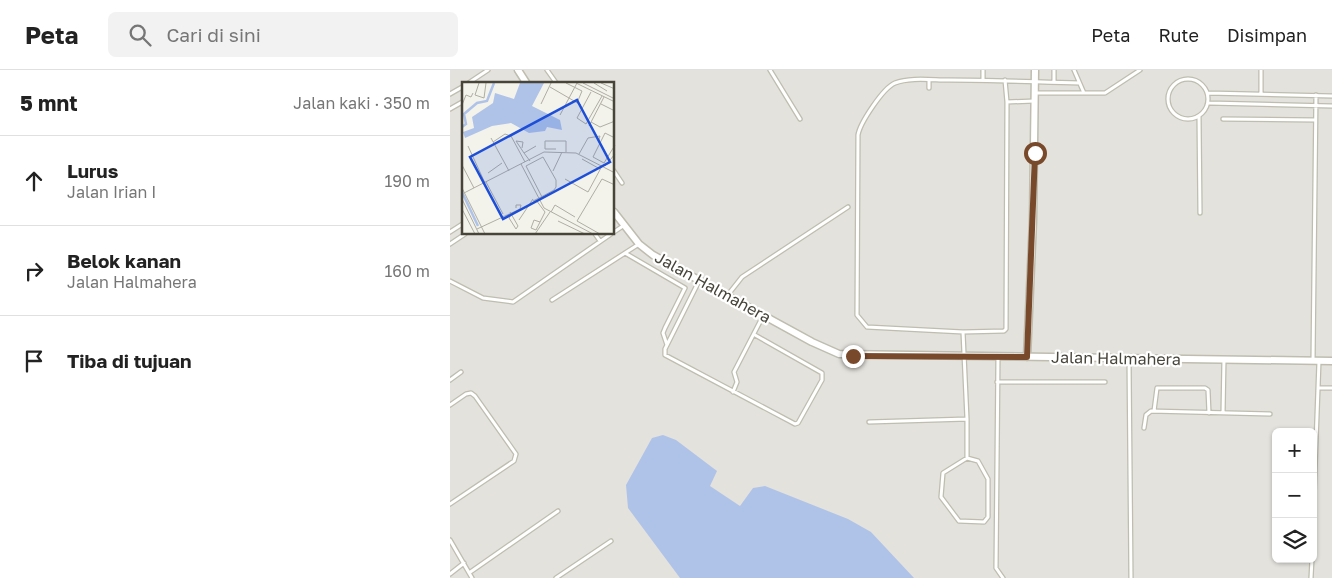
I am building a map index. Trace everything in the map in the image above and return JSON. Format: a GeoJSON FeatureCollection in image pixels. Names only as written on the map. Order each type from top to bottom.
{"type":"FeatureCollection","features":[{"type":"Feature","properties":{"kind":"street"},"geometry":{"type":"LineString","coordinates":[[1027,357],[1035,70]]}},
{"type":"Feature","properties":{"kind":"street","name":"Jalan Halmahera"},"geometry":{"type":"LineString","coordinates":[[615,214],[622,226],[639,244],[653,255],[763,316],[839,354],[853,356],[1332,360]]}},
{"type":"Feature","properties":{"kind":"lane"},"geometry":{"type":"LineString","coordinates":[[470,82],[488,70]]}},
{"type":"Feature","properties":{"kind":"lane"},"geometry":{"type":"LineString","coordinates":[[548,70],[555,82]]}},
{"type":"Feature","properties":{"kind":"lane"},"geometry":{"type":"LineString","coordinates":[[770,70],[800,119]]}},
{"type":"Feature","properties":{"kind":"lane"},"geometry":{"type":"LineString","coordinates":[[983,70],[983,80]]}},
{"type":"Feature","properties":{"kind":"lane"},"geometry":{"type":"LineString","coordinates":[[1054,70],[1054,82]]}},
{"type":"Feature","properties":{"kind":"lane"},"geometry":{"type":"LineString","coordinates":[[1074,70],[1084,93]]}},
{"type":"Feature","properties":{"kind":"lane"},"geometry":{"type":"LineString","coordinates":[[1035,93],[1084,93],[1112,90],[1140,70]]}},
{"type":"Feature","properties":{"kind":"lane"},"geometry":{"type":"LineString","coordinates":[[1261,70],[1261,93]]}},
{"type":"Feature","properties":{"kind":"lane"},"geometry":{"type":"LineString","coordinates":[[1184,78],[1194,79],[1203,84],[1208,93],[1209,103],[1205,112],[1199,116],[1187,120],[1177,117],[1170,110],[1167,100],[1169,90],[1175,82],[1184,78]]}},
{"type":"Feature","properties":{"kind":"lane"},"geometry":{"type":"LineString","coordinates":[[929,80],[930,88]]}},
{"type":"Feature","properties":{"kind":"lane"},"geometry":{"type":"LineString","coordinates":[[1005,80],[1008,102],[1007,324],[1004,331],[963,332],[875,329],[867,327],[858,315],[859,129],[888,87],[904,81],[929,80],[1005,80],[1080,83]]}},
{"type":"Feature","properties":{"kind":"lane"},"geometry":{"type":"LineString","coordinates":[[450,94],[462,87]]}},
{"type":"Feature","properties":{"kind":"lane"},"geometry":{"type":"LineString","coordinates":[[1208,93],[1332,96]]}},
{"type":"Feature","properties":{"kind":"lane"},"geometry":{"type":"LineString","coordinates":[[1313,518],[1318,388],[1316,360],[1316,95]]}},
{"type":"Feature","properties":{"kind":"lane"},"geometry":{"type":"LineString","coordinates":[[450,110],[462,101]]}},
{"type":"Feature","properties":{"kind":"lane"},"geometry":{"type":"LineString","coordinates":[[1008,102],[1035,101]]}},
{"type":"Feature","properties":{"kind":"lane"},"geometry":{"type":"LineString","coordinates":[[1209,103],[1332,106]]}},
{"type":"Feature","properties":{"kind":"lane"},"geometry":{"type":"LineString","coordinates":[[1199,116],[1200,213]]}},
{"type":"Feature","properties":{"kind":"lane"},"geometry":{"type":"LineString","coordinates":[[1223,119],[1315,120]]}},
{"type":"Feature","properties":{"kind":"lane"},"geometry":{"type":"LineString","coordinates":[[615,172],[622,183]]}},
{"type":"Feature","properties":{"kind":"lane"},"geometry":{"type":"LineString","coordinates":[[726,296],[742,276],[848,207]]}},
{"type":"Feature","properties":{"kind":"lane"},"geometry":{"type":"LineString","coordinates":[[450,232],[462,224]]}},
{"type":"Feature","properties":{"kind":"lane"},"geometry":{"type":"LineString","coordinates":[[615,231],[622,226]]}},
{"type":"Feature","properties":{"kind":"lane"},"geometry":{"type":"LineString","coordinates":[[450,244],[464,235]]}},
{"type":"Feature","properties":{"kind":"lane"},"geometry":{"type":"LineString","coordinates":[[596,235],[600,241]]}},
{"type":"Feature","properties":{"kind":"lane"},"geometry":{"type":"LineString","coordinates":[[450,281],[483,298],[514,302],[609,235]]}},
{"type":"Feature","properties":{"kind":"lane"},"geometry":{"type":"LineString","coordinates":[[552,300],[639,244]]}},
{"type":"Feature","properties":{"kind":"lane"},"geometry":{"type":"LineString","coordinates":[[625,253],[685,288],[663,332],[667,346]]}},
{"type":"Feature","properties":{"kind":"lane"},"geometry":{"type":"LineString","coordinates":[[699,281],[664,352],[666,357],[794,424],[798,422],[823,376],[820,370],[754,335]]}},
{"type":"Feature","properties":{"kind":"lane"},"geometry":{"type":"LineString","coordinates":[[733,392],[738,382],[734,372],[763,316]]}},
{"type":"Feature","properties":{"kind":"lane"},"geometry":{"type":"LineString","coordinates":[[963,332],[967,458]]}},
{"type":"Feature","properties":{"kind":"lane"},"geometry":{"type":"LineString","coordinates":[[998,357],[996,568],[1003,578]]}},
{"type":"Feature","properties":{"kind":"lane"},"geometry":{"type":"LineString","coordinates":[[1129,358],[1131,578]]}},
{"type":"Feature","properties":{"kind":"lane"},"geometry":{"type":"LineString","coordinates":[[1223,413],[1224,359]]}},
{"type":"Feature","properties":{"kind":"lane"},"geometry":{"type":"LineString","coordinates":[[450,380],[461,372]]}},
{"type":"Feature","properties":{"kind":"lane"},"geometry":{"type":"LineString","coordinates":[[997,382],[1106,382]]}},
{"type":"Feature","properties":{"kind":"lane"},"geometry":{"type":"LineString","coordinates":[[1154,411],[1157,388],[1205,388],[1208,390],[1209,412]]}},
{"type":"Feature","properties":{"kind":"lane"},"geometry":{"type":"LineString","coordinates":[[1318,388],[1332,388]]}},
{"type":"Feature","properties":{"kind":"lane"},"geometry":{"type":"LineString","coordinates":[[450,405],[466,394],[471,394],[516,454],[514,461],[450,504]]}},
{"type":"Feature","properties":{"kind":"lane"},"geometry":{"type":"LineString","coordinates":[[1144,428],[1147,412],[1154,411],[1270,414]]}},
{"type":"Feature","properties":{"kind":"lane"},"geometry":{"type":"LineString","coordinates":[[868,422],[967,419]]}},
{"type":"Feature","properties":{"kind":"lane"},"geometry":{"type":"LineString","coordinates":[[967,458],[978,460],[988,479],[988,517],[984,522],[959,521],[941,497],[943,473],[967,458]]}},
{"type":"Feature","properties":{"kind":"lane"},"geometry":{"type":"LineString","coordinates":[[469,573],[558,512]]}},
{"type":"Feature","properties":{"kind":"lane"},"geometry":{"type":"LineString","coordinates":[[450,540],[472,578]]}},
{"type":"Feature","properties":{"kind":"lane"},"geometry":{"type":"LineString","coordinates":[[556,578],[611,540]]}},
{"type":"Feature","properties":{"kind":"lane"},"geometry":{"type":"LineString","coordinates":[[450,574],[464,563]]}},
{"type":"Feature","properties":{"kind":"lane"},"geometry":{"type":"LineString","coordinates":[[1311,578],[1312,563]]}},
{"type":"Feature","properties":{"kind":"shaded area"},"geometry":{"type":"Polygon","coordinates":[[[450,70],[1332,70],[1332,578],[450,578],[450,70]]]}},
{"type":"Feature","properties":{"kind":"water"},"geometry":{"type":"Polygon","coordinates":[[[663,435],[676,440],[717,471],[710,486],[740,506],[753,488],[765,486],[848,519],[871,532],[914,578],[680,578],[628,508],[626,485],[652,438],[663,435]]]}},
{"type":"Feature","properties":{"kind":"route"},"geometry":{"type":"LineString","coordinates":[[853,356],[1027,357],[1035,153]]}}]}
